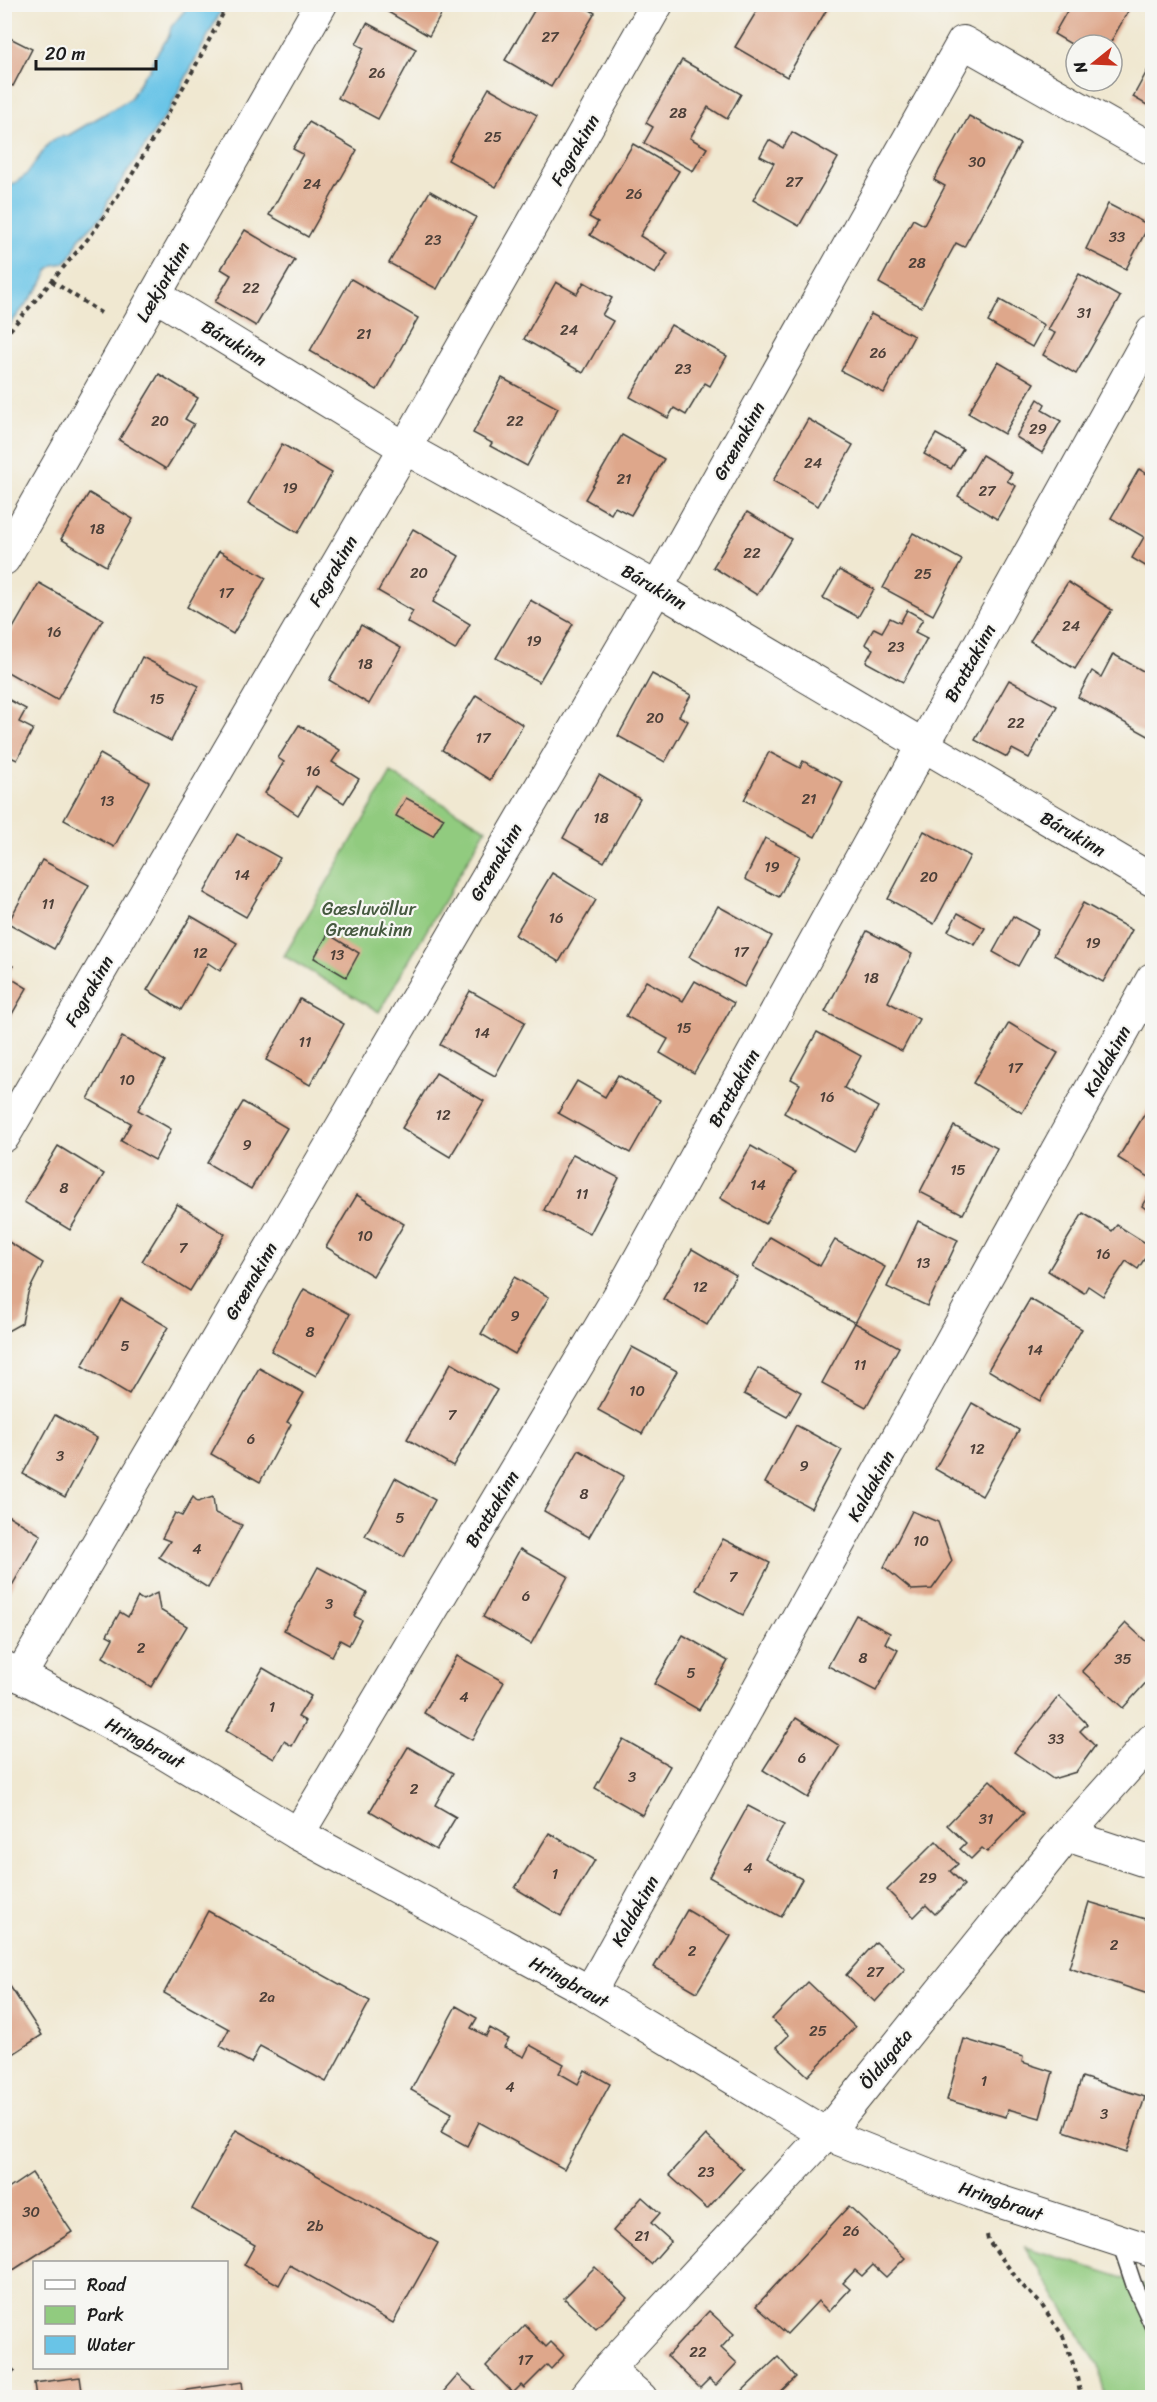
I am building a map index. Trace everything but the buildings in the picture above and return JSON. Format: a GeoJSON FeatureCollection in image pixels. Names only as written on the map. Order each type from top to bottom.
{"type":"FeatureCollection","features":[{"type":"Feature","properties":{"kind":"street","name":"Lækjarkinn"},"geometry":{"type":"LineString","coordinates":[[4,559],[321,4]]}},
{"type":"Feature","properties":{"kind":"street","name":"Fagrakinn"},"geometry":{"type":"LineString","coordinates":[[4,1136],[405,448],[657,4]]}},
{"type":"Feature","properties":{"kind":"street","name":"Grænakinn"},"geometry":{"type":"LineString","coordinates":[[12,1672],[657,588],[963,42],[1152,149]]}},
{"type":"Feature","properties":{"kind":"street","name":"Bárukinn"},"geometry":{"type":"LineString","coordinates":[[155,296],[405,448],[657,588],[1152,880]]}},
{"type":"Feature","properties":{"kind":"street","name":"Brattakinn"},"geometry":{"type":"LineString","coordinates":[[298,1834],[620,1294],[1152,332]]}},
{"type":"Feature","properties":{"kind":"street","name":"Kaldakinn"},"geometry":{"type":"LineString","coordinates":[[590,1992],[1152,979]]}},
{"type":"Feature","properties":{"kind":"street","name":"Hringbraut"},"geometry":{"type":"LineString","coordinates":[[12,1672],[152,1746],[298,1834],[590,1992],[826,2134],[980,2195],[1152,2251]]}},
{"type":"Feature","properties":{"kind":"street","name":"Öldugata"},"geometry":{"type":"LineString","coordinates":[[585,2397],[608,2369],[826,2134],[1067,1835],[1152,1740]]}},
{"type":"Feature","properties":{"kind":"street"},"geometry":{"type":"LineString","coordinates":[[1067,1835],[1152,1863]]}},
{"type":"Feature","properties":{"kind":"street"},"geometry":{"type":"LineString","coordinates":[[608,2369],[641,2397]]}},
{"type":"Feature","properties":{"kind":"lane"},"geometry":{"type":"LineString","coordinates":[[1119,2240],[1152,2325]]}},
{"type":"Feature","properties":{"kind":"path"},"geometry":{"type":"LineString","coordinates":[[4,337],[92,234],[133,173],[195,67],[228,4]]}},
{"type":"Feature","properties":{"kind":"path"},"geometry":{"type":"LineString","coordinates":[[52,281],[133,334]]}},
{"type":"Feature","properties":{"kind":"path"},"geometry":{"type":"LineString","coordinates":[[980,2195],[988,2240],[1021,2284],[1041,2304],[1063,2336],[1076,2372],[1081,2397]]}},
{"type":"Feature","properties":{"kind":"path"},"geometry":{"type":"LineString","coordinates":[[4,2377],[15,2370]]}},
{"type":"Feature","properties":{"kind":"green space","name":"Gæsluvöllur Grænukinn"},"geometry":{"type":"Polygon","coordinates":[[[391,773],[486,829],[379,1012],[284,956],[391,773]]]}},
{"type":"Feature","properties":{"kind":"green space"},"geometry":{"type":"Polygon","coordinates":[[[1025,2247],[1152,2287],[1152,2397],[1105,2397],[1098,2365],[1025,2247]]]}},
{"type":"Feature","properties":{"kind":"water"},"geometry":{"type":"Polygon","coordinates":[[[190,4],[224,5],[168,112],[109,199],[102,216],[79,239],[71,256],[64,263],[54,265],[49,269],[41,285],[5,331],[5,190],[26,175],[49,143],[56,138],[69,135],[130,99],[144,75],[150,70],[154,58],[169,36],[171,27],[190,4]]]}}]}
